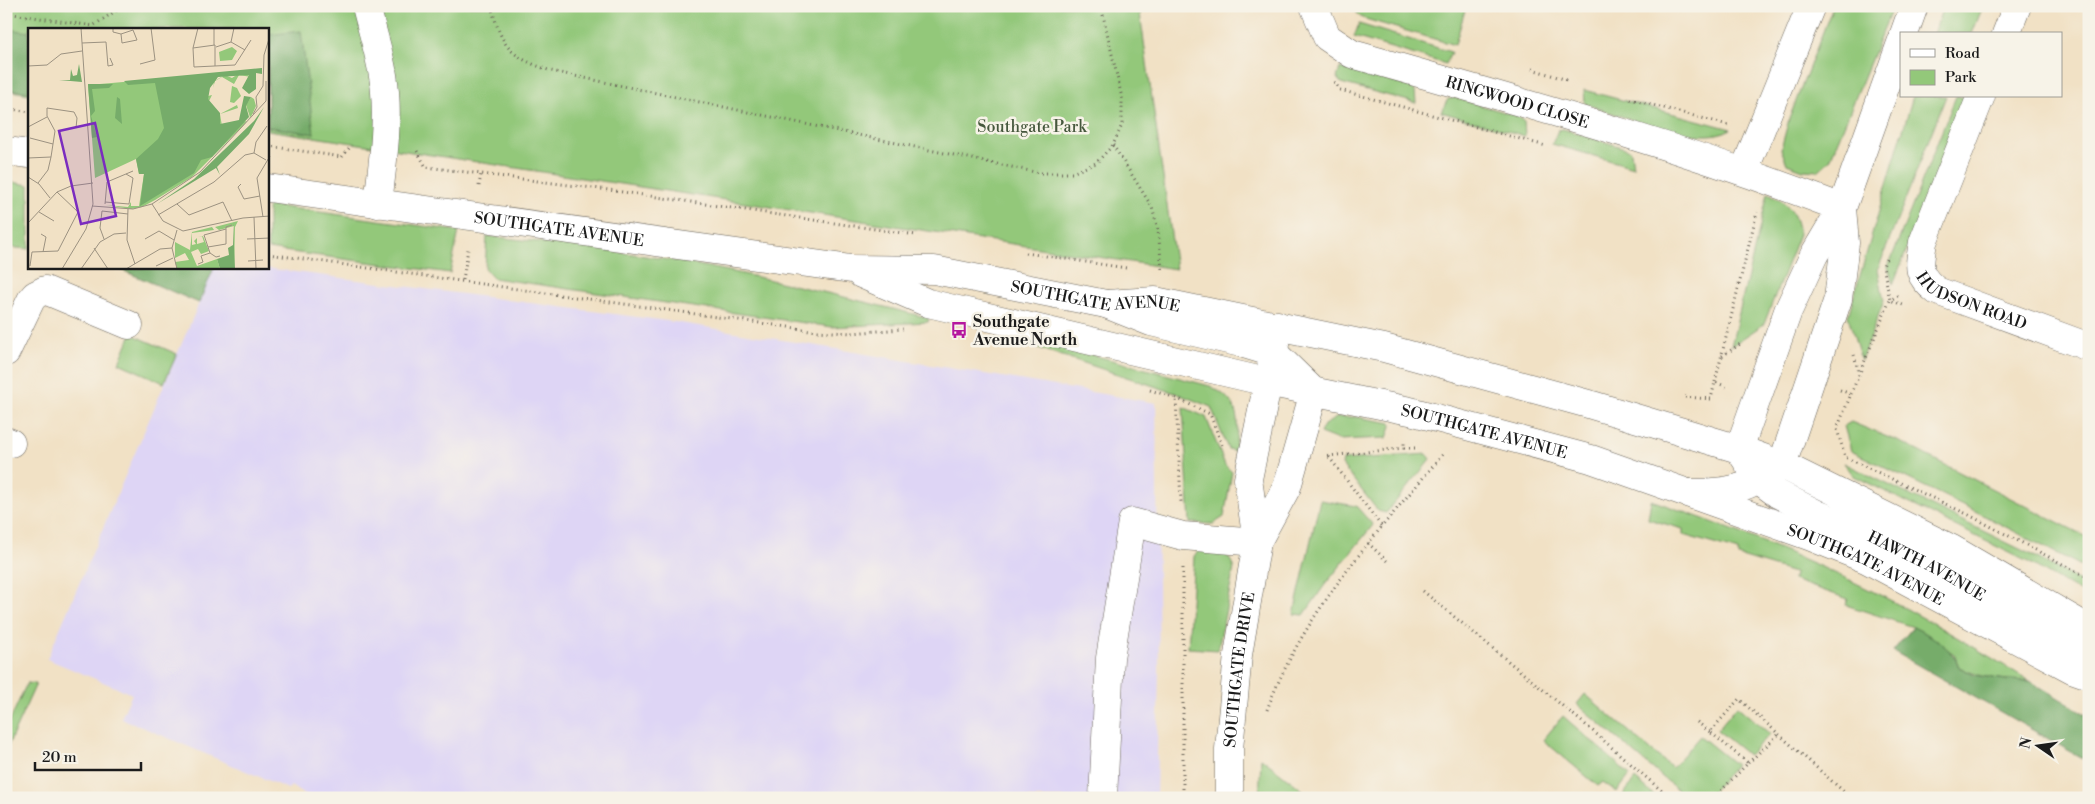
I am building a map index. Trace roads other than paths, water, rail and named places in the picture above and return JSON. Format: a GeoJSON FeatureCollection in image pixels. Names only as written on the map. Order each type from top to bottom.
{"type":"FeatureCollection","features":[{"type":"Feature","properties":{"kind":"street"},"geometry":{"type":"LineString","coordinates":[[366,6],[378,47],[386,98],[385,142],[378,204]]}},
{"type":"Feature","properties":{"kind":"street","name":"RINGWOOD CLOSE"},"geometry":{"type":"LineString","coordinates":[[1314,6],[1327,37],[1352,54],[1589,121],[1755,175],[1842,208]]}},
{"type":"Feature","properties":{"kind":"street"},"geometry":{"type":"LineString","coordinates":[[1755,175],[1811,6]]}},
{"type":"Feature","properties":{"kind":"street"},"geometry":{"type":"LineString","coordinates":[[1905,32],[1914,6]]}},
{"type":"Feature","properties":{"kind":"street"},"geometry":{"type":"LineString","coordinates":[[2007,32],[2017,6]]}},
{"type":"Feature","properties":{"kind":"street"},"geometry":{"type":"LineString","coordinates":[[1739,449],[1788,311],[1814,255],[1842,208],[1900,46]]}},
{"type":"Feature","properties":{"kind":"street","name":"HUDSON ROAD"},"geometry":{"type":"LineString","coordinates":[[1980,98],[1923,242],[1919,263],[1924,281],[1937,291],[2089,347]]}},
{"type":"Feature","properties":{"kind":"street"},"geometry":{"type":"LineString","coordinates":[[6,151],[28,154]]}},
{"type":"Feature","properties":{"kind":"street","name":"SOUTHGATE AVENUE"},"geometry":{"type":"LineString","coordinates":[[269,188],[851,269],[934,270],[1106,304],[1155,301],[1384,348],[1592,405],[1739,449],[1782,465],[1952,550],[2089,629]]}},
{"type":"Feature","properties":{"kind":"street"},"geometry":{"type":"LineString","coordinates":[[1689,493],[1723,493],[1759,480],[1782,465],[1838,299],[1845,243],[1842,208]]}},
{"type":"Feature","properties":{"kind":"street","name":"SOUTHGATE AVENUE"},"geometry":{"type":"LineString","coordinates":[[851,269],[928,303],[1268,382],[1410,411],[1548,446],[1689,493],[1809,536],[1866,559],[2072,669],[2089,675]]}},
{"type":"Feature","properties":{"kind":"street"},"geometry":{"type":"LineString","coordinates":[[6,352],[31,300],[35,295],[45,290],[129,325]]}},
{"type":"Feature","properties":{"kind":"street"},"geometry":{"type":"LineString","coordinates":[[1106,304],[1151,322],[1241,343],[1274,353],[1314,392]]}},
{"type":"Feature","properties":{"kind":"street","name":"SOUTHGATE DRIVE"},"geometry":{"type":"LineString","coordinates":[[1229,798],[1229,749],[1238,654],[1257,542],[1248,479],[1274,353],[1277,325]]}},
{"type":"Feature","properties":{"kind":"street","name":"SOUTHGATE DRIVE"},"geometry":{"type":"LineString","coordinates":[[1257,542],[1288,487],[1314,392]]}},
{"type":"Feature","properties":{"kind":"street","name":"HAWTH AVENUE"},"geometry":{"type":"LineString","coordinates":[[1739,449],[1759,480],[1778,494],[1817,514],[1861,532],[1942,571],[2089,659]]}},
{"type":"Feature","properties":{"kind":"street"},"geometry":{"type":"LineString","coordinates":[[1103,798],[1110,658],[1132,522],[1183,536],[1257,542]]}},
{"type":"Feature","properties":{"kind":"place","name":"Southgate Avenue North"},"geometry":{"type":"Point","coordinates":[959,330]}},
{"type":"Feature","properties":{"kind":"park label","name":"Southgate Park"},"geometry":{"type":"Point","coordinates":[1032,126]}}]}
